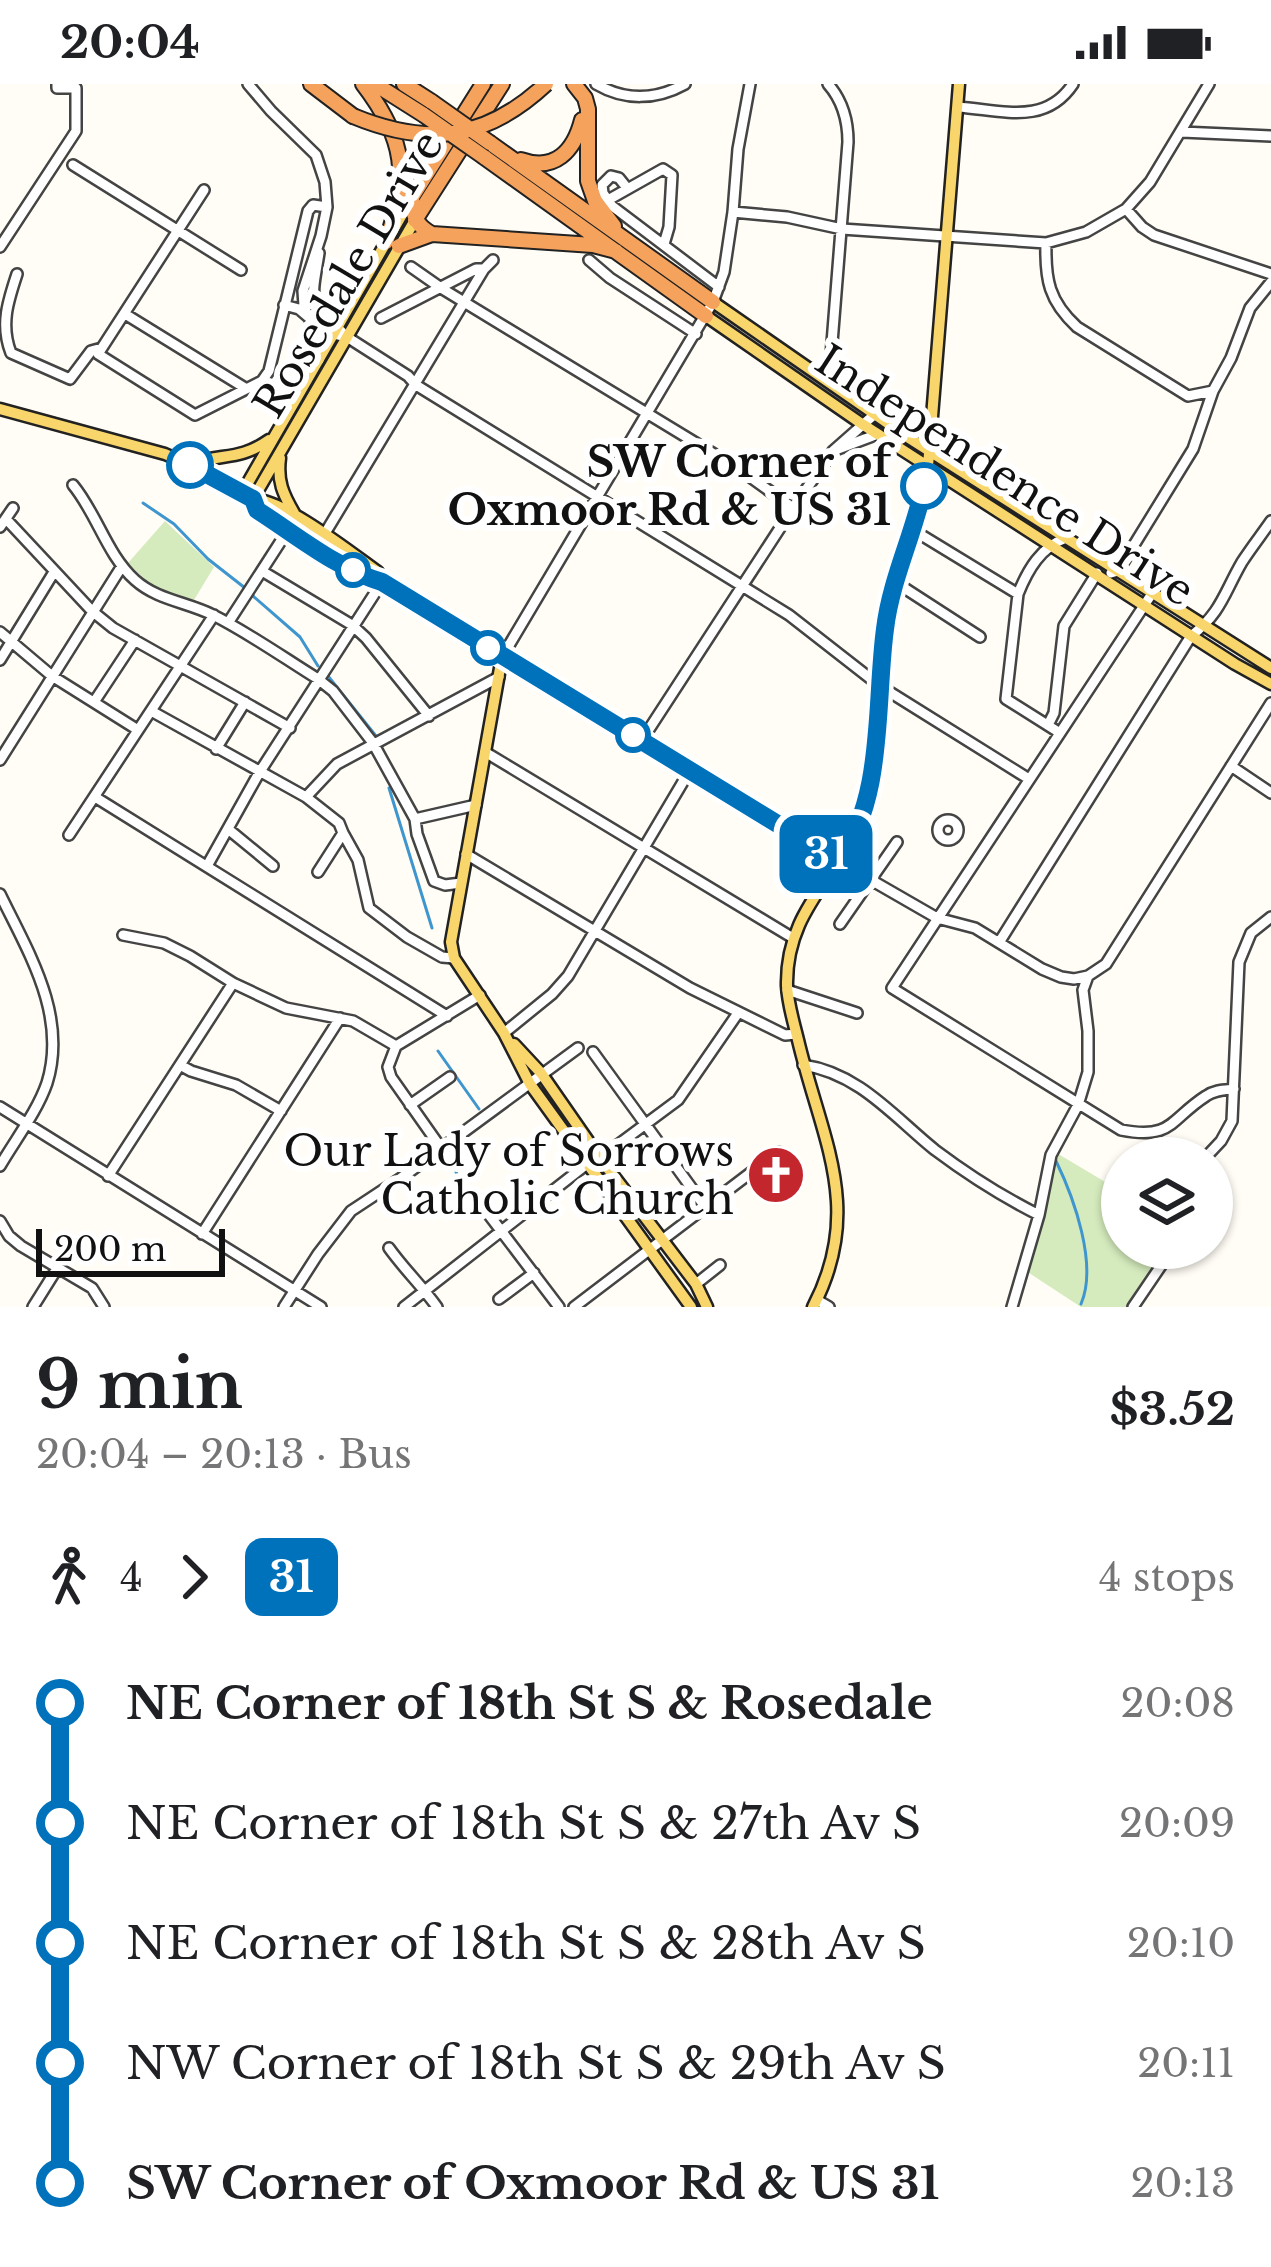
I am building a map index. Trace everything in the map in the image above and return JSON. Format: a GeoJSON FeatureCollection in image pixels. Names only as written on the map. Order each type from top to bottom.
{"type":"FeatureCollection","features":[{"type":"Feature","properties":{"kind":"highway"},"geometry":{"type":"LineString","coordinates":[[311,84],[353,116],[412,135],[462,134],[526,103],[546,84]]}},
{"type":"Feature","properties":{"kind":"highway"},"geometry":{"type":"LineString","coordinates":[[364,84],[400,149],[400,199],[393,244],[433,233]]}},
{"type":"Feature","properties":{"kind":"highway"},"geometry":{"type":"LineString","coordinates":[[375,84],[428,109],[621,235],[710,309]]}},
{"type":"Feature","properties":{"kind":"highway"},"geometry":{"type":"LineString","coordinates":[[404,84],[428,109]]}},
{"type":"Feature","properties":{"kind":"highway"},"geometry":{"type":"LineString","coordinates":[[491,150],[535,164],[562,156],[575,142],[582,123],[580,103],[570,84]]}},
{"type":"Feature","properties":{"kind":"highway"},"geometry":{"type":"LineString","coordinates":[[570,84],[585,98],[588,109],[589,181],[595,201],[621,235]]}},
{"type":"Feature","properties":{"kind":"highway","name":"Rosedale Drive"},"geometry":{"type":"LineString","coordinates":[[412,197],[497,85]]}},
{"type":"Feature","properties":{"kind":"highway","name":"Rosedale Drive"},"geometry":{"type":"LineString","coordinates":[[415,220],[497,85]]}},
{"type":"Feature","properties":{"kind":"highway"},"geometry":{"type":"LineString","coordinates":[[491,150],[616,251],[710,309]]}},
{"type":"Feature","properties":{"kind":"highway"},"geometry":{"type":"LineString","coordinates":[[412,197],[415,220],[433,233],[593,245],[616,251]]}},
{"type":"Feature","properties":{"kind":"main road"},"geometry":{"type":"LineString","coordinates":[[815,1303],[835,1246],[839,1210],[835,1169],[803,1065],[787,990],[793,938],[806,906],[846,850],[863,814],[885,629],[928,466],[959,84]]}},
{"type":"Feature","properties":{"kind":"main road","name":"Rosedale Drive"},"geometry":{"type":"LineString","coordinates":[[248,496],[276,434],[393,244],[412,197]]}},
{"type":"Feature","properties":{"kind":"main road","name":"Rosedale Drive"},"geometry":{"type":"LineString","coordinates":[[248,496],[281,450],[349,308],[415,220]]}},
{"type":"Feature","properties":{"kind":"main road","name":"Independence Drive"},"geometry":{"type":"LineString","coordinates":[[710,309],[929,450],[1048,544],[1271,684]]}},
{"type":"Feature","properties":{"kind":"main road","name":"Independence Drive"},"geometry":{"type":"LineString","coordinates":[[710,309],[862,424],[928,466],[1044,524],[1271,668]]}},
{"type":"Feature","properties":{"kind":"main road"},"geometry":{"type":"LineString","coordinates":[[0,409],[190,465],[296,516],[378,572],[382,582]]}},
{"type":"Feature","properties":{"kind":"main road"},"geometry":{"type":"LineString","coordinates":[[909,437],[926,430],[933,415]]}},
{"type":"Feature","properties":{"kind":"main road"},"geometry":{"type":"LineString","coordinates":[[190,465],[206,458],[236,457],[276,434]]}},
{"type":"Feature","properties":{"kind":"main road"},"geometry":{"type":"LineString","coordinates":[[281,450],[278,476],[296,516]]}},
{"type":"Feature","properties":{"kind":"main road"},"geometry":{"type":"LineString","coordinates":[[248,496],[257,510],[288,530],[502,657],[460,884],[451,942],[454,958],[504,1033],[530,1084],[691,1307]]}},
{"type":"Feature","properties":{"kind":"main road"},"geometry":{"type":"LineString","coordinates":[[504,1033],[542,1074],[696,1284],[707,1307]]}},
{"type":"Feature","properties":{"kind":"street"},"geometry":{"type":"LineString","coordinates":[[0,247],[76,131],[76,88],[57,88],[57,84]]}},
{"type":"Feature","properties":{"kind":"street"},"geometry":{"type":"LineString","coordinates":[[248,84],[316,155],[327,207],[313,293],[321,316],[339,333],[789,615],[880,686],[1029,779]]}},
{"type":"Feature","properties":{"kind":"street"},"geometry":{"type":"LineString","coordinates":[[596,84],[638,98],[685,84]]}},
{"type":"Feature","properties":{"kind":"street"},"geometry":{"type":"LineString","coordinates":[[750,84],[724,272],[710,309],[502,657],[937,918],[965,924],[1042,969],[1074,979],[1106,964],[1271,703]]}},
{"type":"Feature","properties":{"kind":"street"},"geometry":{"type":"LineString","coordinates":[[823,378],[830,368],[848,123],[828,84]]}},
{"type":"Feature","properties":{"kind":"street"},"geometry":{"type":"LineString","coordinates":[[958,107],[1047,110],[1064,98],[1072,84]]}},
{"type":"Feature","properties":{"kind":"street"},"geometry":{"type":"LineString","coordinates":[[733,212],[842,229],[1046,243],[1086,232],[1126,209],[1150,182],[1209,84]]}},
{"type":"Feature","properties":{"kind":"street"},"geometry":{"type":"LineString","coordinates":[[1182,132],[1271,136]]}},
{"type":"Feature","properties":{"kind":"street"},"geometry":{"type":"LineString","coordinates":[[74,165],[241,270]]}},
{"type":"Feature","properties":{"kind":"street"},"geometry":{"type":"LineString","coordinates":[[608,200],[663,169],[672,175],[664,245]]}},
{"type":"Feature","properties":{"kind":"street"},"geometry":{"type":"LineString","coordinates":[[626,188],[611,176],[602,184],[608,200],[719,287]]}},
{"type":"Feature","properties":{"kind":"street"},"geometry":{"type":"LineString","coordinates":[[100,351],[204,190]]}},
{"type":"Feature","properties":{"kind":"street"},"geometry":{"type":"LineString","coordinates":[[17,274],[5,308],[11,353],[70,379],[91,351],[100,351],[195,416],[262,381],[269,371],[308,212],[313,205],[327,207]]}},
{"type":"Feature","properties":{"kind":"street"},"geometry":{"type":"LineString","coordinates":[[1123,592],[1118,571],[1193,449],[1250,308],[1271,278],[1154,235],[1126,209]]}},
{"type":"Feature","properties":{"kind":"street"},"geometry":{"type":"LineString","coordinates":[[319,360],[303,291],[321,236]]}},
{"type":"Feature","properties":{"kind":"street"},"geometry":{"type":"LineString","coordinates":[[1046,243],[1045,274],[1063,314],[1188,396],[1202,425]]}},
{"type":"Feature","properties":{"kind":"street"},"geometry":{"type":"LineString","coordinates":[[589,260],[696,334]]}},
{"type":"Feature","properties":{"kind":"street"},"geometry":{"type":"LineString","coordinates":[[304,540],[324,535],[488,265],[381,318]]}},
{"type":"Feature","properties":{"kind":"street"},"geometry":{"type":"LineString","coordinates":[[411,267],[742,471],[794,508]]}},
{"type":"Feature","properties":{"kind":"street"},"geometry":{"type":"LineString","coordinates":[[284,304],[299,309],[326,332],[339,333]]}},
{"type":"Feature","properties":{"kind":"street"},"geometry":{"type":"LineString","coordinates":[[317,307],[326,312],[349,308]]}},
{"type":"Feature","properties":{"kind":"street"},"geometry":{"type":"LineString","coordinates":[[125,314],[245,388]]}},
{"type":"Feature","properties":{"kind":"street"},"geometry":{"type":"LineString","coordinates":[[1188,396],[1213,391]]}},
{"type":"Feature","properties":{"kind":"street"},"geometry":{"type":"LineString","coordinates":[[642,740],[833,452],[874,414]]}},
{"type":"Feature","properties":{"kind":"street"},"geometry":{"type":"LineString","coordinates":[[833,452],[878,434]]}},
{"type":"Feature","properties":{"kind":"street"},"geometry":{"type":"LineString","coordinates":[[74,485],[122,566],[141,585],[228,623],[332,691],[373,743],[416,819],[434,881],[445,886],[460,884]]}},
{"type":"Feature","properties":{"kind":"street"},"geometry":{"type":"LineString","coordinates":[[6,518],[113,628],[290,728]]}},
{"type":"Feature","properties":{"kind":"street"},"geometry":{"type":"LineString","coordinates":[[1044,524],[1048,544]]}},
{"type":"Feature","properties":{"kind":"street"},"geometry":{"type":"LineString","coordinates":[[1000,941],[1191,636],[1212,620],[1241,564],[1270,524]]}},
{"type":"Feature","properties":{"kind":"street"},"geometry":{"type":"LineString","coordinates":[[228,623],[288,530]]}},
{"type":"Feature","properties":{"kind":"street"},"geometry":{"type":"LineString","coordinates":[[913,530],[1018,594]]}},
{"type":"Feature","properties":{"kind":"street"},"geometry":{"type":"LineString","coordinates":[[1060,733],[1006,699],[1018,594],[1048,544],[1066,538]]}},
{"type":"Feature","properties":{"kind":"street"},"geometry":{"type":"LineString","coordinates":[[0,760],[122,566]]}},
{"type":"Feature","properties":{"kind":"street"},"geometry":{"type":"LineString","coordinates":[[1048,725],[1054,713],[1064,626],[1100,575],[1118,571]]}},
{"type":"Feature","properties":{"kind":"street"},"geometry":{"type":"LineString","coordinates":[[0,660],[54,572]]}},
{"type":"Feature","properties":{"kind":"street"},"geometry":{"type":"LineString","coordinates":[[262,572],[366,638],[428,716]]}},
{"type":"Feature","properties":{"kind":"street"},"geometry":{"type":"LineString","coordinates":[[208,866],[260,772],[382,582]]}},
{"type":"Feature","properties":{"kind":"street"},"geometry":{"type":"LineString","coordinates":[[895,582],[980,637]]}},
{"type":"Feature","properties":{"kind":"street"},"geometry":{"type":"LineString","coordinates":[[1154,592],[892,988],[1121,1130],[1155,1132],[1174,1124],[1205,1096],[1234,1089]]}},
{"type":"Feature","properties":{"kind":"street"},"geometry":{"type":"LineString","coordinates":[[69,835],[214,616]]}},
{"type":"Feature","properties":{"kind":"street"},"geometry":{"type":"LineString","coordinates":[[0,632],[52,676],[138,730]]}},
{"type":"Feature","properties":{"kind":"street"},"geometry":{"type":"LineString","coordinates":[[94,702],[135,640]]}},
{"type":"Feature","properties":{"kind":"street"},"geometry":{"type":"LineString","coordinates":[[306,797],[338,764],[499,677]]}},
{"type":"Feature","properties":{"kind":"street"},"geometry":{"type":"LineString","coordinates":[[216,749],[245,702]]}},
{"type":"Feature","properties":{"kind":"street"},"geometry":{"type":"LineString","coordinates":[[153,712],[306,797],[339,823],[358,860],[369,908],[407,937],[442,957],[454,958]]}},
{"type":"Feature","properties":{"kind":"street"},"geometry":{"type":"LineString","coordinates":[[1260,720],[1271,727]]}},
{"type":"Feature","properties":{"kind":"street"},"geometry":{"type":"LineString","coordinates":[[485,752],[793,938]]}},
{"type":"Feature","properties":{"kind":"street"},"geometry":{"type":"LineString","coordinates":[[1231,766],[1271,793]]}},
{"type":"Feature","properties":{"kind":"street"},"geometry":{"type":"LineString","coordinates":[[504,1033],[562,983],[690,770]]}},
{"type":"Feature","properties":{"kind":"street"},"geometry":{"type":"LineString","coordinates":[[95,797],[447,1016]]}},
{"type":"Feature","properties":{"kind":"street"},"geometry":{"type":"LineString","coordinates":[[416,819],[476,805]]}},
{"type":"Feature","properties":{"kind":"street"},"geometry":{"type":"LineString","coordinates":[[228,829],[273,866]]}},
{"type":"Feature","properties":{"kind":"street"},"geometry":{"type":"LineString","coordinates":[[318,872],[343,833]]}},
{"type":"Feature","properties":{"kind":"street"},"geometry":{"type":"LineString","coordinates":[[956,835],[982,850]]}},
{"type":"Feature","properties":{"kind":"street"},"geometry":{"type":"LineString","coordinates":[[840,924],[897,842]]}},
{"type":"Feature","properties":{"kind":"street"},"geometry":{"type":"LineString","coordinates":[[466,854],[690,988],[785,1035],[796,1034]]}},
{"type":"Feature","properties":{"kind":"street"},"geometry":{"type":"LineString","coordinates":[[0,894],[47,993],[52,1035],[46,1087],[0,1166]]}},
{"type":"Feature","properties":{"kind":"street"},"geometry":{"type":"LineString","coordinates":[[1223,1137],[1232,1121],[1239,962],[1251,933],[1271,917]]}},
{"type":"Feature","properties":{"kind":"street"},"geometry":{"type":"LineString","coordinates":[[123,935],[164,944],[286,1008],[352,1021],[396,1046]]}},
{"type":"Feature","properties":{"kind":"street"},"geometry":{"type":"LineString","coordinates":[[1012,1307],[1051,1154],[1078,1105],[1088,1072],[1083,990],[1088,976]]}},
{"type":"Feature","properties":{"kind":"street"},"geometry":{"type":"LineString","coordinates":[[1074,979],[1083,990]]}},
{"type":"Feature","properties":{"kind":"street"},"geometry":{"type":"LineString","coordinates":[[108,1176],[233,983]]}},
{"type":"Feature","properties":{"kind":"street"},"geometry":{"type":"LineString","coordinates":[[787,990],[857,1012]]}},
{"type":"Feature","properties":{"kind":"street"},"geometry":{"type":"LineString","coordinates":[[441,1148],[388,1067],[396,1046],[480,994]]}},
{"type":"Feature","properties":{"kind":"street"},"geometry":{"type":"LineString","coordinates":[[404,1307],[587,1164],[678,1100],[738,1013]]}},
{"type":"Feature","properties":{"kind":"street"},"geometry":{"type":"LineString","coordinates":[[202,1234],[340,1018]]}},
{"type":"Feature","properties":{"kind":"street"},"geometry":{"type":"LineString","coordinates":[[284,1307],[351,1210],[578,1048]]}},
{"type":"Feature","properties":{"kind":"street"},"geometry":{"type":"LineString","coordinates":[[592,1052],[706,1208]]}},
{"type":"Feature","properties":{"kind":"street"},"geometry":{"type":"LineString","coordinates":[[180,1065],[236,1085],[281,1111]]}},
{"type":"Feature","properties":{"kind":"street"},"geometry":{"type":"LineString","coordinates":[[803,1065],[819,1067],[861,1088],[936,1150],[1039,1215]]}},
{"type":"Feature","properties":{"kind":"street"},"geometry":{"type":"LineString","coordinates":[[410,1105],[450,1077]]}},
{"type":"Feature","properties":{"kind":"street"},"geometry":{"type":"LineString","coordinates":[[0,1107],[321,1307]]}},
{"type":"Feature","properties":{"kind":"street"},"geometry":{"type":"LineString","coordinates":[[574,1307],[778,1152]]}},
{"type":"Feature","properties":{"kind":"street"},"geometry":{"type":"LineString","coordinates":[[482,1207],[559,1307]]}},
{"type":"Feature","properties":{"kind":"street"},"geometry":{"type":"LineString","coordinates":[[0,1221],[10,1236],[92,1288],[104,1307]]}},
{"type":"Feature","properties":{"kind":"street"},"geometry":{"type":"LineString","coordinates":[[389,1248],[437,1307]]}},
{"type":"Feature","properties":{"kind":"street"},"geometry":{"type":"LineString","coordinates":[[696,1284],[720,1265]]}},
{"type":"Feature","properties":{"kind":"street"},"geometry":{"type":"LineString","coordinates":[[33,1307],[58,1268]]}},
{"type":"Feature","properties":{"kind":"street"},"geometry":{"type":"LineString","coordinates":[[1132,1307],[1158,1269]]}},
{"type":"Feature","properties":{"kind":"street"},"geometry":{"type":"LineString","coordinates":[[499,1299],[534,1274]]}},
{"type":"Feature","properties":{"kind":"street"},"geometry":{"type":"LineString","coordinates":[[815,1303],[829,1307]]}},
{"type":"Feature","properties":{"kind":"green space"},"geometry":{"type":"Polygon","coordinates":[[[165,521],[214,567],[194,600],[153,587],[128,563],[165,521]]]}},
{"type":"Feature","properties":{"kind":"green space"},"geometry":{"type":"Polygon","coordinates":[[[1055,1152],[1101,1179],[1101,1269],[1159,1269],[1133,1307],[1081,1307],[1026,1271],[1055,1152]]]}},
{"type":"Feature","properties":{"kind":"waterway"},"geometry":{"type":"LineString","coordinates":[[143,503],[174,524],[245,588]]}},
{"type":"Feature","properties":{"kind":"waterway"},"geometry":{"type":"LineString","coordinates":[[253,596],[300,637],[318,666]]}},
{"type":"Feature","properties":{"kind":"waterway"},"geometry":{"type":"LineString","coordinates":[[328,676],[376,736]]}},
{"type":"Feature","properties":{"kind":"waterway"},"geometry":{"type":"LineString","coordinates":[[389,788],[432,928]]}},
{"type":"Feature","properties":{"kind":"waterway"},"geometry":{"type":"LineString","coordinates":[[438,1051],[479,1109]]}},
{"type":"Feature","properties":{"kind":"waterway"},"geometry":{"type":"LineString","coordinates":[[455,1151],[461,1182]]}},
{"type":"Feature","properties":{"kind":"waterway"},"geometry":{"type":"LineString","coordinates":[[1056,1161],[1085,1251],[1086,1288],[1081,1304]]}},
{"type":"Feature","properties":{"kind":"bus line","name":"31"},"geometry":{"type":"LineString","coordinates":[[190,465],[253,499],[257,510],[341,563],[382,582],[838,861],[856,832],[868,795],[885,629],[924,486]]}},
{"type":"Feature","properties":{"kind":"place","name":"SW Corner of Oxmoor Rd & US 31"},"geometry":{"type":"Point","coordinates":[924,486]}},
{"type":"Feature","properties":{"kind":"place","name":"Our Lady of Sorrows Catholic Church"},"geometry":{"type":"Point","coordinates":[776,1175]}}]}
